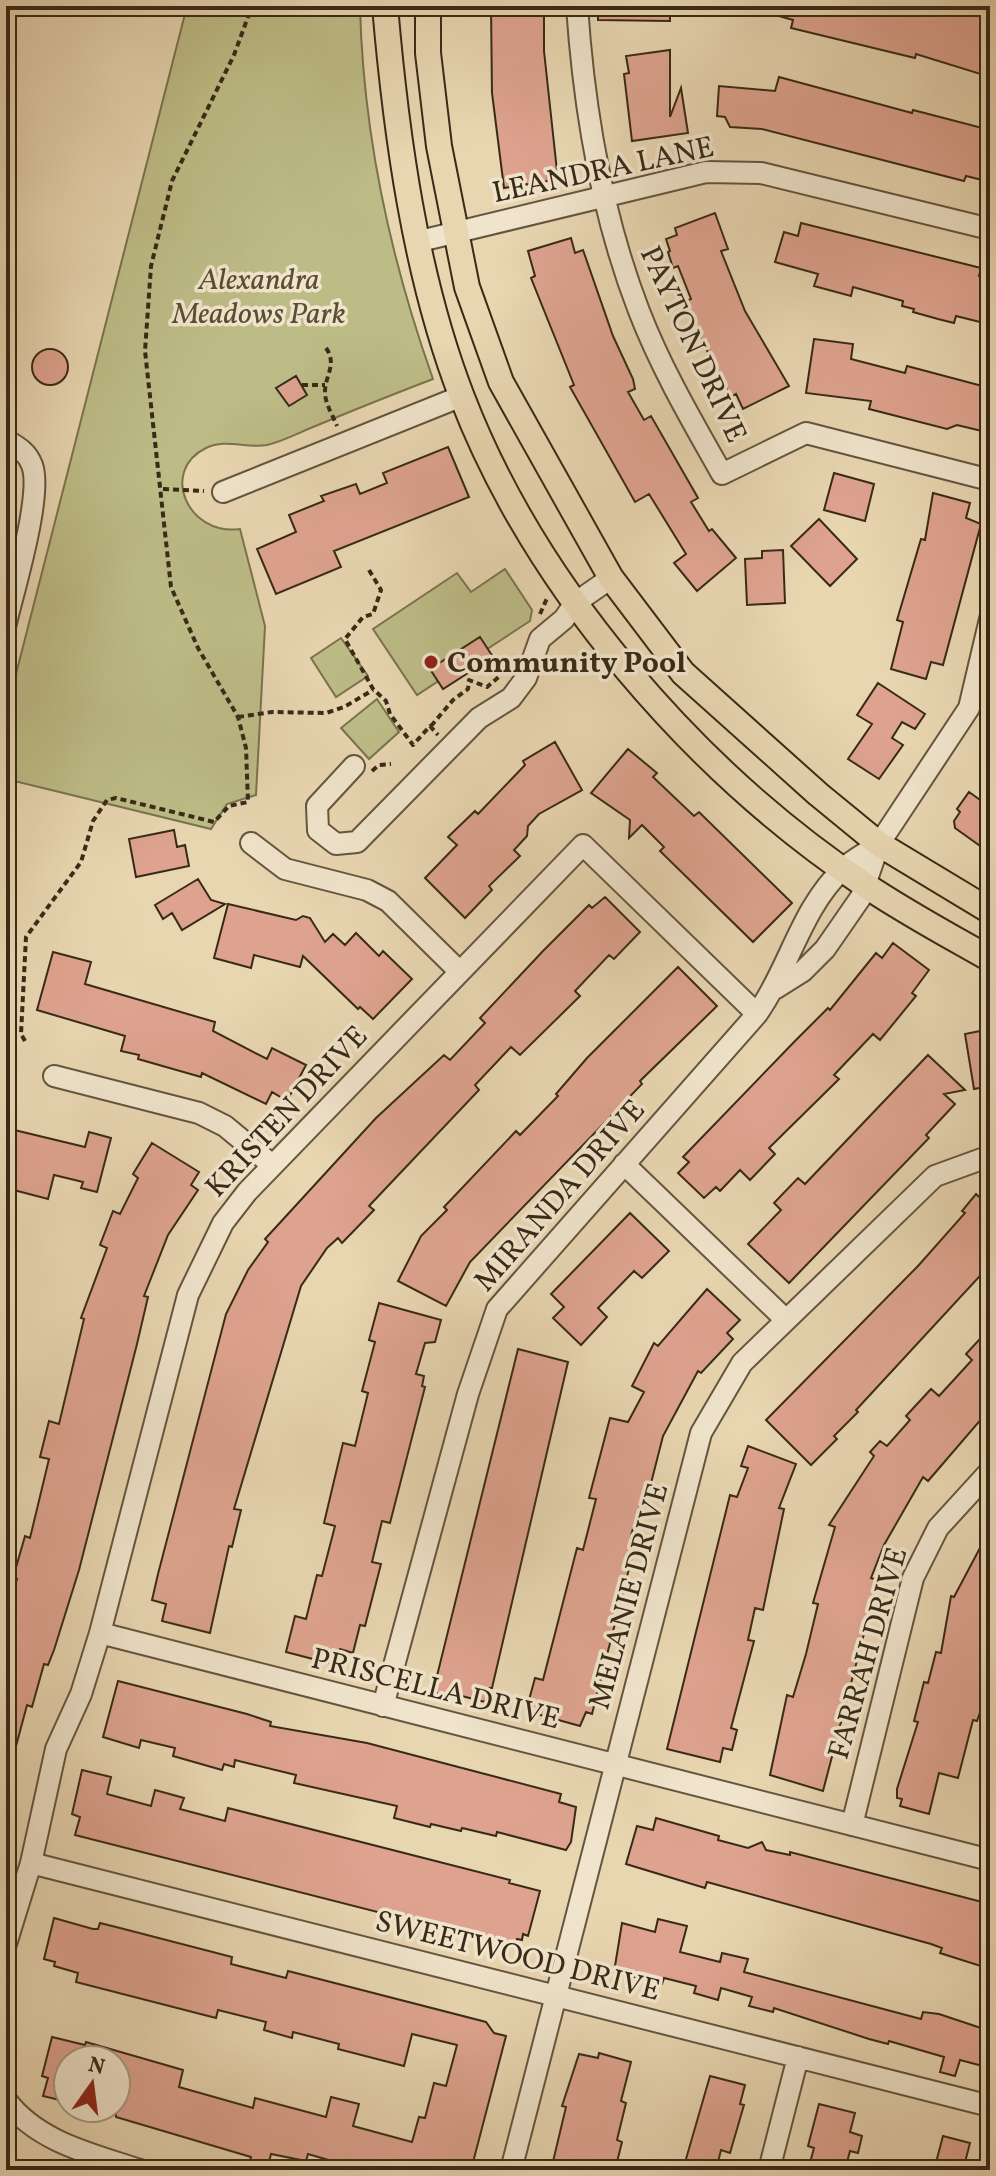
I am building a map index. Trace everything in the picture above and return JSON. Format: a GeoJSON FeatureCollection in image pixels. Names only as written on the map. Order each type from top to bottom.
{"type":"FeatureCollection","features":[{"type":"Feature","properties":{"kind":"main road"},"geometry":{"type":"LineString","coordinates":[[385,6],[416,242],[462,396],[513,503],[575,603],[640,688],[737,784],[865,885],[990,959]]}},
{"type":"Feature","properties":{"kind":"main road"},"geometry":{"type":"LineString","coordinates":[[428,6],[428,53],[453,231],[467,287],[501,382],[611,578],[683,673],[879,844],[990,911]]}},
{"type":"Feature","properties":{"kind":"street","name":"PAYTON DRIVE"},"geometry":{"type":"LineString","coordinates":[[577,6],[582,86],[617,250],[640,313],[677,393],[722,474],[806,433],[990,480]]}},
{"type":"Feature","properties":{"kind":"street","name":"LEANDRA LANE"},"geometry":{"type":"LineString","coordinates":[[416,242],[603,194],[706,172],[761,173],[990,229]]}},
{"type":"Feature","properties":{"kind":"street"},"geometry":{"type":"LineString","coordinates":[[223,492],[462,396]]}},
{"type":"Feature","properties":{"kind":"street"},"geometry":{"type":"LineString","coordinates":[[6,440],[24,450],[33,467],[35,491],[6,623]]}},
{"type":"Feature","properties":{"kind":"street"},"geometry":{"type":"LineString","coordinates":[[361,771],[317,806],[318,830],[336,844],[357,842],[479,718],[511,698],[526,678],[540,639],[564,619],[575,603],[611,578]]}},
{"type":"Feature","properties":{"kind":"street","name":"MIRANDA DRIVE"},"geometry":{"type":"LineString","coordinates":[[776,988],[803,971],[825,949],[861,897],[879,844],[969,708],[990,619]]}},
{"type":"Feature","properties":{"kind":"street"},"geometry":{"type":"LineString","coordinates":[[251,843],[285,869],[367,890],[388,901],[460,972]]}},
{"type":"Feature","properties":{"kind":"street","name":"MIRANDA DRIVE"},"geometry":{"type":"LineString","coordinates":[[383,1706],[468,1394],[497,1309],[757,1014],[776,988],[788,953],[843,869],[879,844]]}},
{"type":"Feature","properties":{"kind":"street","name":"KRISTEN DRIVE"},"geometry":{"type":"LineString","coordinates":[[6,1944],[31,1863],[56,1749],[81,1694],[100,1633],[188,1295],[223,1223],[271,1164],[583,845],[757,1014]]}},
{"type":"Feature","properties":{"kind":"street"},"geometry":{"type":"LineString","coordinates":[[54,1076],[199,1113],[225,1126],[271,1164]]}},
{"type":"Feature","properties":{"kind":"street","name":"MELANIE DRIVE"},"geometry":{"type":"LineString","coordinates":[[511,2170],[701,1433],[742,1363],[935,1176],[990,1156]]}},
{"type":"Feature","properties":{"kind":"street"},"geometry":{"type":"LineString","coordinates":[[624,1164],[786,1320]]}},
{"type":"Feature","properties":{"kind":"street","name":"FARRAH DRIVE"},"geometry":{"type":"LineString","coordinates":[[852,1825],[913,1578],[938,1528],[990,1471]]}},
{"type":"Feature","properties":{"kind":"street","name":"PRISCELLA DRIVE"},"geometry":{"type":"LineString","coordinates":[[100,1633],[990,1860]]}},
{"type":"Feature","properties":{"kind":"street","name":"SWEETWOOD DRIVE"},"geometry":{"type":"LineString","coordinates":[[31,1863],[990,2106]]}},
{"type":"Feature","properties":{"kind":"street"},"geometry":{"type":"LineString","coordinates":[[769,2170],[798,2057]]}},
{"type":"Feature","properties":{"kind":"street"},"geometry":{"type":"LineString","coordinates":[[6,2100],[12,2124],[140,2170]]}},
{"type":"Feature","properties":{"kind":"path"},"geometry":{"type":"LineString","coordinates":[[25,1041],[21,1034],[26,937],[81,862],[93,821],[107,800],[116,798],[214,822],[229,806],[248,802],[246,748],[238,717],[198,648],[171,587],[163,489],[145,351],[151,266],[172,181],[234,55],[252,6]]}},
{"type":"Feature","properties":{"kind":"path"},"geometry":{"type":"LineString","coordinates":[[326,348],[332,368],[325,385],[326,399],[337,426]]}},
{"type":"Feature","properties":{"kind":"path"},"geometry":{"type":"LineString","coordinates":[[302,385],[325,385]]}},
{"type":"Feature","properties":{"kind":"path"},"geometry":{"type":"LineString","coordinates":[[163,489],[223,492]]}},
{"type":"Feature","properties":{"kind":"path"},"geometry":{"type":"LineString","coordinates":[[369,570],[381,590],[373,614],[363,617],[345,639],[373,689],[386,701],[390,714],[413,745],[453,700],[468,689],[469,680]]}},
{"type":"Feature","properties":{"kind":"path"},"geometry":{"type":"LineString","coordinates":[[238,717],[272,712],[326,713],[344,707],[373,689]]}},
{"type":"Feature","properties":{"kind":"path"},"geometry":{"type":"LineString","coordinates":[[430,726],[451,748]]}},
{"type":"Feature","properties":{"kind":"path"},"geometry":{"type":"LineString","coordinates":[[361,771],[391,764]]}},
{"type":"Feature","properties":{"kind":"green space","name":"Alexandra Meadows Park"},"geometry":{"type":"Polygon","coordinates":[[[187,6],[360,6],[367,101],[382,195],[404,288],[433,379],[273,443],[259,446],[214,445],[192,458],[184,471],[182,486],[194,513],[206,523],[240,529],[265,626],[256,795],[227,804],[211,829],[6,779],[6,713],[187,6]]]}},
{"type":"Feature","properties":{"kind":"green space","name":"Community Pool"},"geometry":{"type":"Polygon","coordinates":[[[505,569],[532,610],[530,621],[417,695],[373,629],[457,573],[471,592],[505,569]]]}},
{"type":"Feature","properties":{"kind":"green space"},"geometry":{"type":"Polygon","coordinates":[[[341,638],[368,676],[336,697],[311,658],[341,638]]]}},
{"type":"Feature","properties":{"kind":"green space"},"geometry":{"type":"Polygon","coordinates":[[[377,699],[399,732],[369,759],[341,728],[377,699]]]}},
{"type":"Feature","properties":{"kind":"building"},"geometry":{"type":"Polygon","coordinates":[[[544,6],[544,51],[557,171],[547,172],[548,181],[504,188],[492,93],[491,7],[544,6]]]}},
{"type":"Feature","properties":{"kind":"building"},"geometry":{"type":"Polygon","coordinates":[[[598,6],[670,6],[670,21],[598,20],[598,6]]]}},
{"type":"Feature","properties":{"kind":"building"},"geometry":{"type":"Polygon","coordinates":[[[761,6],[942,6],[990,19],[990,77],[916,54],[915,58],[791,28],[793,20],[761,11],[761,6]]]}},
{"type":"Feature","properties":{"kind":"building"},"geometry":{"type":"Polygon","coordinates":[[[670,50],[670,117],[681,88],[688,133],[632,141],[624,74],[629,73],[626,56],[670,50]]]}},
{"type":"Feature","properties":{"kind":"building"},"geometry":{"type":"Polygon","coordinates":[[[779,77],[912,113],[913,110],[990,130],[990,182],[966,176],[964,181],[762,129],[730,127],[725,117],[717,116],[719,86],[775,91],[779,77]]]}},
{"type":"Feature","properties":{"kind":"building"},"geometry":{"type":"Polygon","coordinates":[[[715,213],[728,249],[721,251],[745,311],[789,386],[743,409],[736,394],[731,397],[702,341],[686,301],[691,299],[678,266],[673,268],[666,239],[677,235],[675,228],[715,213]]]}},
{"type":"Feature","properties":{"kind":"building"},"geometry":{"type":"Polygon","coordinates":[[[801,223],[981,268],[979,276],[990,279],[984,323],[956,316],[954,323],[938,319],[913,312],[914,309],[902,306],[903,301],[853,287],[851,296],[814,286],[818,274],[775,262],[784,232],[798,236],[801,223]]]}},
{"type":"Feature","properties":{"kind":"building"},"geometry":{"type":"Polygon","coordinates":[[[571,238],[575,253],[583,250],[613,336],[633,379],[635,389],[628,392],[644,420],[651,416],[698,498],[691,502],[709,531],[712,529],[736,558],[697,591],[674,563],[686,554],[649,494],[635,502],[570,387],[574,385],[531,278],[535,276],[528,251],[571,238]]]}},
{"type":"Feature","properties":{"kind":"building"},"geometry":{"type":"Polygon","coordinates":[[[814,339],[853,344],[851,359],[905,373],[907,366],[990,388],[990,433],[957,425],[947,429],[869,409],[871,401],[806,393],[814,339]]]}},
{"type":"Feature","properties":{"kind":"building"},"geometry":{"type":"Polygon","coordinates":[[[50,349],[63,354],[68,367],[63,380],[50,385],[37,380],[32,367],[37,354],[50,349]]]}},
{"type":"Feature","properties":{"kind":"building"},"geometry":{"type":"Polygon","coordinates":[[[296,376],[307,395],[289,406],[276,388],[296,376]]]}},
{"type":"Feature","properties":{"kind":"building"},"geometry":{"type":"Polygon","coordinates":[[[448,447],[469,497],[334,551],[341,567],[276,594],[257,549],[296,532],[289,515],[324,501],[321,496],[356,484],[360,494],[387,483],[383,473],[448,447]]]}},
{"type":"Feature","properties":{"kind":"building"},"geometry":{"type":"Polygon","coordinates":[[[834,473],[874,484],[865,521],[824,510],[834,473]]]}},
{"type":"Feature","properties":{"kind":"building"},"geometry":{"type":"Polygon","coordinates":[[[933,493],[970,503],[966,518],[981,524],[943,665],[931,662],[926,679],[891,669],[903,622],[897,620],[921,539],[925,540],[933,493]]]}},
{"type":"Feature","properties":{"kind":"building"},"geometry":{"type":"Polygon","coordinates":[[[819,519],[857,559],[830,586],[791,546],[819,519]]]}},
{"type":"Feature","properties":{"kind":"building"},"geometry":{"type":"Polygon","coordinates":[[[783,550],[785,603],[747,605],[745,559],[762,558],[762,551],[783,550]]]}},
{"type":"Feature","properties":{"kind":"building"},"geometry":{"type":"Polygon","coordinates":[[[480,637],[493,657],[443,689],[430,669],[480,637]]]}},
{"type":"Feature","properties":{"kind":"building"},"geometry":{"type":"Polygon","coordinates":[[[878,683],[925,714],[915,729],[902,722],[892,738],[903,745],[879,779],[848,759],[872,724],[857,715],[878,683]]]}},
{"type":"Feature","properties":{"kind":"building"},"geometry":{"type":"Polygon","coordinates":[[[555,742],[582,790],[539,814],[528,826],[527,836],[514,850],[520,856],[489,886],[492,890],[465,918],[425,878],[457,845],[448,837],[475,811],[478,814],[525,765],[523,761],[555,742]]]}},
{"type":"Feature","properties":{"kind":"building"},"geometry":{"type":"Polygon","coordinates":[[[628,749],[657,773],[653,777],[694,816],[699,812],[792,903],[753,942],[660,851],[664,847],[642,825],[629,838],[630,820],[591,793],[628,749]]]}},
{"type":"Feature","properties":{"kind":"building"},"geometry":{"type":"Polygon","coordinates":[[[969,792],[990,807],[990,853],[955,828],[954,821],[960,812],[957,809],[969,792]]]}},
{"type":"Feature","properties":{"kind":"building"},"geometry":{"type":"Polygon","coordinates":[[[174,830],[177,847],[185,845],[189,866],[136,877],[129,839],[174,830]]]}},
{"type":"Feature","properties":{"kind":"building"},"geometry":{"type":"Polygon","coordinates":[[[198,879],[211,900],[225,904],[182,930],[172,913],[163,919],[155,905],[198,879]]]}},
{"type":"Feature","properties":{"kind":"building"},"geometry":{"type":"Polygon","coordinates":[[[605,897],[640,932],[614,959],[609,955],[575,991],[580,996],[520,1055],[511,1047],[475,1085],[479,1090],[369,1206],[374,1210],[342,1243],[338,1238],[327,1248],[301,1286],[234,1509],[241,1510],[232,1547],[229,1546],[210,1633],[162,1621],[166,1604],[152,1600],[226,1314],[248,1270],[268,1242],[265,1239],[376,1118],[444,1055],[450,1060],[485,1023],[480,1018],[543,951],[589,905],[592,908],[605,897]]]}},
{"type":"Feature","properties":{"kind":"building"},"geometry":{"type":"Polygon","coordinates":[[[228,904],[296,920],[303,916],[310,918],[325,942],[333,934],[345,945],[356,933],[379,956],[383,951],[412,979],[373,1019],[360,1007],[358,1009],[303,956],[300,967],[254,955],[251,968],[214,958],[228,904]]]}},
{"type":"Feature","properties":{"kind":"building"},"geometry":{"type":"Polygon","coordinates":[[[893,943],[929,970],[912,993],[916,996],[880,1040],[873,1034],[834,1075],[839,1079],[769,1148],[775,1154],[750,1180],[740,1170],[720,1191],[716,1187],[704,1198],[678,1173],[689,1162],[683,1157],[828,1008],[830,1010],[876,953],[882,958],[893,943]]]}},
{"type":"Feature","properties":{"kind":"building"},"geometry":{"type":"Polygon","coordinates":[[[53,952],[91,962],[85,984],[215,1022],[213,1031],[267,1059],[272,1048],[306,1065],[287,1101],[272,1092],[266,1104],[202,1073],[201,1077],[138,1059],[139,1055],[121,1051],[125,1036],[37,1010],[53,952]]]}},
{"type":"Feature","properties":{"kind":"building"},"geometry":{"type":"Polygon","coordinates":[[[678,967],[717,1006],[640,1081],[642,1084],[470,1262],[446,1306],[398,1281],[421,1236],[447,1210],[444,1207],[516,1131],[520,1135],[558,1096],[556,1094],[587,1058],[678,967]]]}},
{"type":"Feature","properties":{"kind":"building"},"geometry":{"type":"Polygon","coordinates":[[[990,1029],[990,1086],[974,1089],[965,1034],[990,1029]]]}},
{"type":"Feature","properties":{"kind":"building"},"geometry":{"type":"Polygon","coordinates":[[[928,1055],[965,1090],[944,1094],[955,1104],[926,1135],[929,1138],[789,1283],[748,1244],[781,1210],[774,1203],[798,1178],[805,1184],[928,1055]]]}},
{"type":"Feature","properties":{"kind":"building"},"geometry":{"type":"Polygon","coordinates":[[[6,1128],[85,1147],[89,1132],[111,1138],[97,1192],[81,1188],[83,1182],[54,1175],[48,1199],[6,1188],[6,1128]]]}},
{"type":"Feature","properties":{"kind":"building"},"geometry":{"type":"Polygon","coordinates":[[[152,1143],[199,1172],[191,1185],[198,1190],[168,1235],[144,1296],[148,1297],[137,1344],[79,1570],[54,1650],[48,1665],[44,1664],[32,1707],[27,1705],[11,1765],[6,1764],[6,1614],[17,1579],[13,1578],[25,1536],[30,1538],[49,1459],[40,1457],[49,1421],[59,1424],[84,1319],[81,1318],[107,1248],[100,1245],[113,1211],[120,1214],[138,1178],[133,1174],[152,1143]]]}},
{"type":"Feature","properties":{"kind":"building"},"geometry":{"type":"Polygon","coordinates":[[[976,1194],[990,1207],[990,1265],[856,1410],[858,1412],[834,1436],[837,1439],[811,1465],[766,1420],[918,1266],[965,1213],[962,1211],[976,1194]]]}},
{"type":"Feature","properties":{"kind":"building"},"geometry":{"type":"Polygon","coordinates":[[[630,1213],[669,1251],[642,1278],[634,1271],[598,1308],[607,1317],[581,1345],[553,1318],[564,1307],[551,1294],[630,1213]]]}},
{"type":"Feature","properties":{"kind":"building"},"geometry":{"type":"Polygon","coordinates":[[[707,1289],[740,1320],[727,1333],[733,1339],[701,1373],[698,1371],[663,1436],[648,1495],[643,1494],[630,1539],[635,1545],[592,1714],[586,1712],[580,1726],[526,1711],[535,1678],[543,1680],[577,1548],[583,1550],[596,1499],[589,1498],[610,1418],[628,1422],[644,1392],[632,1386],[654,1343],[658,1346],[707,1289]]]}},
{"type":"Feature","properties":{"kind":"building"},"geometry":{"type":"Polygon","coordinates":[[[379,1303],[441,1320],[435,1342],[425,1343],[416,1374],[424,1376],[422,1386],[425,1387],[390,1523],[382,1521],[372,1562],[381,1564],[365,1626],[360,1625],[353,1653],[340,1649],[336,1665],[286,1652],[295,1616],[306,1619],[317,1575],[322,1576],[335,1526],[324,1523],[343,1443],[355,1446],[368,1393],[362,1391],[375,1342],[369,1340],[379,1303]]]}},
{"type":"Feature","properties":{"kind":"building"},"geometry":{"type":"Polygon","coordinates":[[[990,1328],[990,1409],[928,1481],[923,1477],[884,1545],[871,1578],[878,1580],[823,1791],[770,1775],[787,1695],[793,1697],[818,1604],[813,1603],[835,1527],[829,1525],[874,1456],[870,1452],[880,1441],[887,1446],[910,1420],[906,1416],[931,1389],[939,1396],[972,1360],[966,1354],[990,1328]]]}},
{"type":"Feature","properties":{"kind":"building"},"geometry":{"type":"Polygon","coordinates":[[[518,1349],[568,1362],[492,1688],[489,1688],[485,1702],[454,1694],[453,1698],[433,1692],[518,1349]]]}},
{"type":"Feature","properties":{"kind":"building"},"geometry":{"type":"Polygon","coordinates":[[[748,1446],[796,1464],[779,1508],[784,1509],[763,1610],[755,1608],[748,1640],[754,1641],[731,1728],[737,1730],[732,1750],[723,1748],[720,1762],[667,1749],[730,1495],[737,1497],[748,1468],[741,1466],[748,1446]]]}},
{"type":"Feature","properties":{"kind":"building"},"geometry":{"type":"Polygon","coordinates":[[[990,1529],[987,1692],[977,1721],[973,1720],[958,1778],[939,1773],[929,1814],[900,1806],[902,1799],[897,1798],[897,1789],[918,1722],[914,1721],[924,1682],[928,1683],[936,1652],[941,1653],[951,1596],[954,1597],[990,1529]]]}},
{"type":"Feature","properties":{"kind":"building"},"geometry":{"type":"Polygon","coordinates":[[[118,1681],[247,1714],[271,1722],[270,1726],[367,1743],[561,1794],[559,1802],[576,1807],[571,1842],[566,1850],[497,1832],[496,1836],[462,1828],[461,1831],[431,1824],[430,1827],[394,1818],[397,1806],[294,1783],[296,1775],[235,1760],[234,1767],[224,1764],[222,1770],[173,1756],[175,1748],[141,1740],[139,1748],[103,1737],[118,1681]]]}},
{"type":"Feature","properties":{"kind":"building"},"geometry":{"type":"Polygon","coordinates":[[[82,1770],[111,1777],[107,1794],[151,1806],[155,1790],[184,1798],[180,1809],[225,1821],[228,1808],[510,1880],[509,1883],[540,1891],[528,1936],[523,1934],[522,1940],[517,1939],[515,1947],[75,1835],[80,1817],[72,1814],[82,1770]]]}},
{"type":"Feature","properties":{"kind":"building"},"geometry":{"type":"Polygon","coordinates":[[[656,1818],[719,1836],[718,1840],[748,1848],[762,1842],[766,1850],[790,1855],[790,1852],[990,1904],[990,1969],[940,1953],[942,1948],[931,1944],[707,1882],[705,1888],[626,1864],[637,1826],[653,1830],[656,1818]]]}},
{"type":"Feature","properties":{"kind":"building"},"geometry":{"type":"Polygon","coordinates":[[[54,1918],[93,1929],[98,1929],[100,1923],[232,1957],[231,1964],[286,1978],[288,1971],[486,2022],[494,2033],[506,2036],[471,2170],[363,2170],[308,2154],[306,2161],[271,2154],[268,2166],[250,2161],[251,2157],[132,2122],[132,2055],[183,2070],[179,2087],[253,2108],[255,2098],[326,2117],[331,2097],[359,2104],[353,2126],[412,2142],[419,2117],[425,2118],[434,2083],[446,2086],[457,2045],[412,2034],[404,2066],[338,2049],[339,2044],[293,2032],[292,2038],[264,2030],[266,2022],[218,2010],[216,2018],[76,1982],[78,1973],[54,1966],[55,1962],[44,1959],[54,1918]]]}},
{"type":"Feature","properties":{"kind":"building"},"geometry":{"type":"Polygon","coordinates":[[[658,1919],[687,1926],[680,1952],[720,1962],[722,1953],[748,1959],[744,1972],[921,2019],[923,2012],[939,2014],[990,2031],[990,2068],[960,2060],[955,2076],[940,2072],[944,2057],[889,2041],[888,2044],[869,2039],[774,2008],[773,2012],[749,2006],[752,1997],[721,1988],[718,2000],[694,1993],[696,1986],[664,1978],[662,1984],[614,1972],[622,1923],[655,1932],[658,1919]]]}},
{"type":"Feature","properties":{"kind":"building"},"geometry":{"type":"Polygon","coordinates":[[[52,2037],[81,2044],[52,2044],[52,2098],[43,2096],[48,2078],[42,2076],[52,2037]]]}},
{"type":"Feature","properties":{"kind":"building"},"geometry":{"type":"Polygon","coordinates":[[[599,2053],[631,2062],[621,2101],[626,2103],[617,2140],[622,2142],[615,2170],[551,2170],[566,2107],[562,2106],[579,2054],[598,2058],[599,2053]]]}},
{"type":"Feature","properties":{"kind":"building"},"geometry":{"type":"Polygon","coordinates":[[[710,2076],[745,2085],[740,2104],[744,2105],[730,2153],[721,2150],[716,2170],[697,2170],[684,2166],[710,2076]]]}},
{"type":"Feature","properties":{"kind":"building"},"geometry":{"type":"Polygon","coordinates":[[[819,2104],[855,2113],[850,2132],[862,2136],[858,2153],[850,2151],[845,2170],[808,2170],[814,2148],[808,2146],[819,2104]]]}},
{"type":"Feature","properties":{"kind":"building"},"geometry":{"type":"Polygon","coordinates":[[[943,2136],[970,2143],[963,2170],[934,2170],[943,2136]]]}},
{"type":"Feature","properties":{"kind":"place","name":"Community Pool"},"geometry":{"type":"Point","coordinates":[431,662]}}]}
